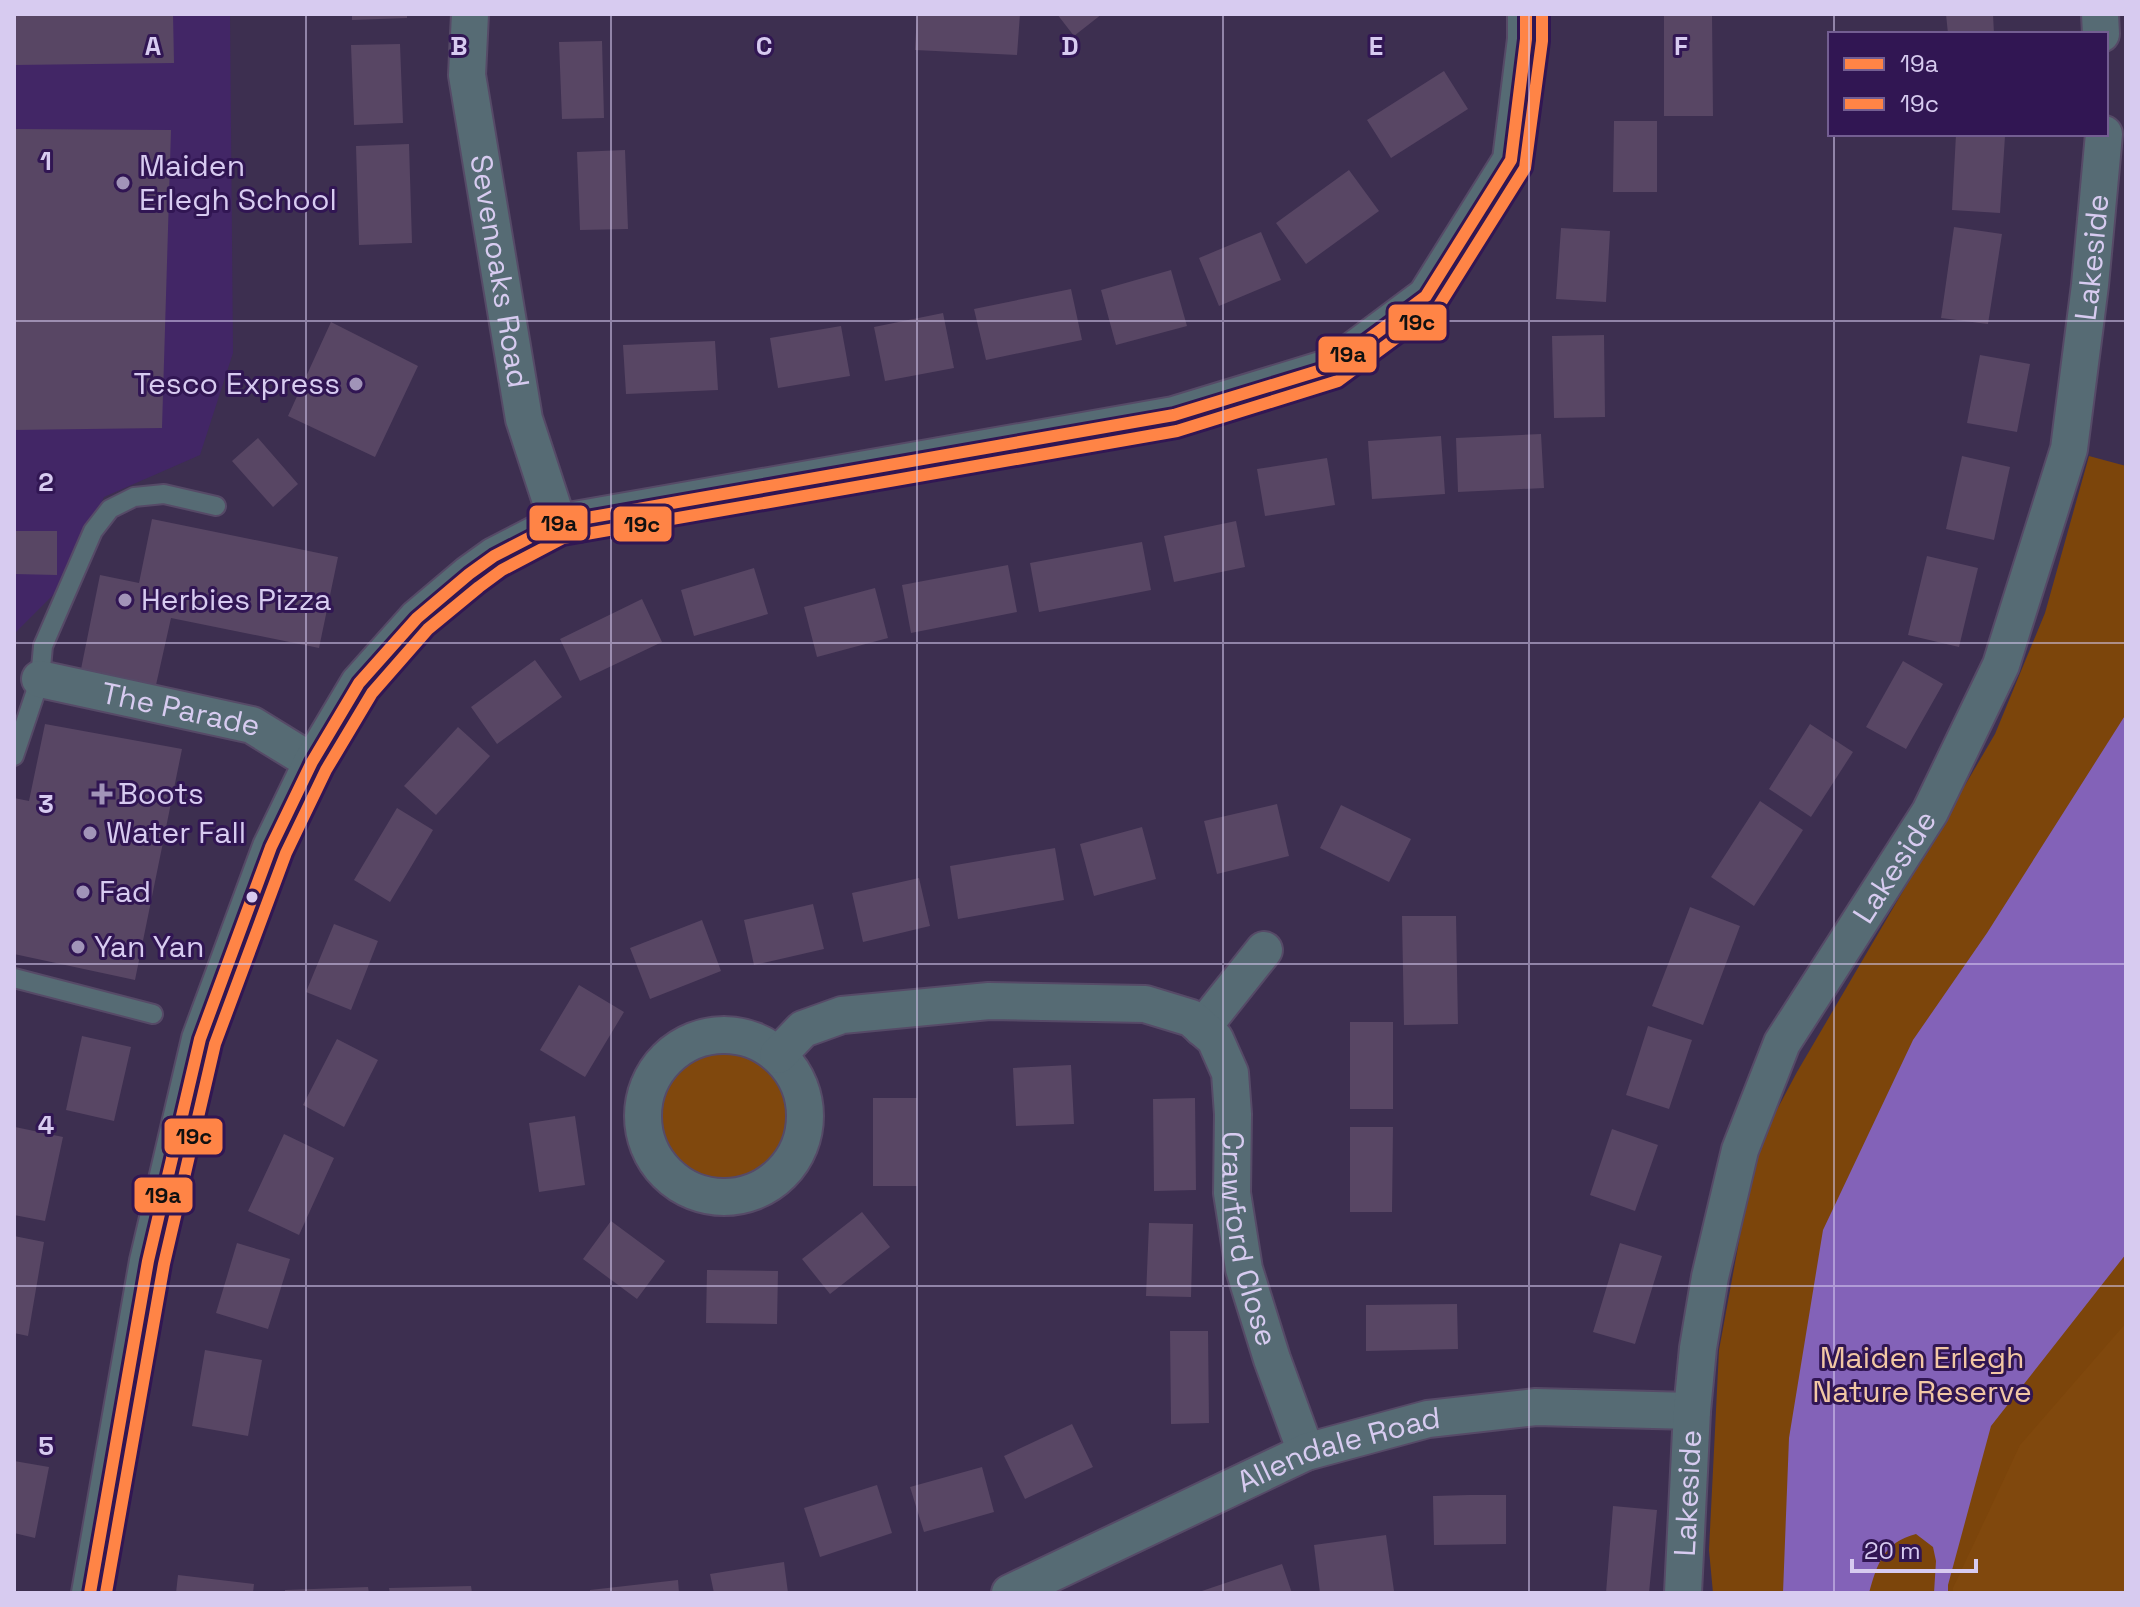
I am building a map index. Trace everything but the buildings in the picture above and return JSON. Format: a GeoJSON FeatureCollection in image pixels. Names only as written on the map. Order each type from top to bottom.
{"type":"FeatureCollection","features":[{"type":"Feature","properties":{"kind":"street","name":"Sevenoaks Road"},"geometry":{"type":"LineString","coordinates":[[470,14],[467,75],[524,419],[558,523]]}},
{"type":"Feature","properties":{"kind":"street"},"geometry":{"type":"LineString","coordinates":[[90,1593],[148,1261],[200,1039],[271,847],[312,762],[359,683],[417,618],[494,556],[558,523],[1174,415],[1331,367],[1426,296],[1511,160],[1526,39],[1526,14]]}},
{"type":"Feature","properties":{"kind":"street","name":"Lakeside"},"geometry":{"type":"LineString","coordinates":[[1683,1593],[1698,1348],[1710,1277],[1740,1150],[1782,1043],[1930,812],[2001,665],[2069,449],[2090,285],[2104,136]]}},
{"type":"Feature","properties":{"kind":"street","name":"The Parade"},"geometry":{"type":"LineString","coordinates":[[40,679],[252,725],[312,762]]}},
{"type":"Feature","properties":{"kind":"street"},"geometry":{"type":"LineString","coordinates":[[1202,1028],[1264,950]]}},
{"type":"Feature","properties":{"kind":"street","name":"Crawford Close"},"geometry":{"type":"LineString","coordinates":[[778,1055],[803,1029],[842,1015],[989,1001],[1145,1004],[1191,1018],[1215,1039],[1230,1073],[1232,1193],[1244,1269],[1306,1452]]}},
{"type":"Feature","properties":{"kind":"street"},"geometry":{"type":"LineString","coordinates":[[731,1035],[756,1041],[778,1055],[795,1075],[804,1101],[805,1129],[796,1155],[778,1177],[754,1192],[727,1198],[700,1194],[675,1181],[656,1161],[646,1137],[643,1111],[648,1086],[662,1064],[681,1047],[705,1037],[731,1035]]}},
{"type":"Feature","properties":{"kind":"street","name":"Allendale Road"},"geometry":{"type":"LineString","coordinates":[[1010,1593],[1306,1452],[1428,1419],[1521,1409],[1692,1411]]}},
{"type":"Feature","properties":{"kind":"lane"},"geometry":{"type":"LineString","coordinates":[[14,756],[40,679],[43,646],[93,531],[110,509],[134,497],[164,494],[216,506]]}},
{"type":"Feature","properties":{"kind":"lane"},"geometry":{"type":"LineString","coordinates":[[14,978],[153,1014]]}},
{"type":"Feature","properties":{"kind":"shaded area","name":"Maiden Erlegh School"},"geometry":{"type":"Polygon","coordinates":[[[14,14],[230,14],[233,353],[200,455],[104,497],[57,591],[14,634],[14,14]]]}},
{"type":"Feature","properties":{"kind":"shaded area"},"geometry":{"type":"Polygon","coordinates":[[[2126,714],[2126,1254],[1991,1426],[1948,1593],[1934,1593],[1936,1561],[1933,1547],[1916,1534],[1889,1549],[1875,1573],[1869,1593],[1783,1593],[1789,1438],[1823,1230],[1913,1040],[1987,933],[2126,714]]]}},
{"type":"Feature","properties":{"kind":"shaded area"},"geometry":{"type":"Polygon","coordinates":[[[725,1044],[752,1049],[775,1064],[790,1087],[795,1114],[790,1141],[775,1164],[752,1179],[725,1184],[698,1179],[675,1164],[660,1141],[655,1114],[660,1087],[675,1064],[698,1049],[725,1044]]]}},
{"type":"Feature","properties":{"kind":"shaded area"},"geometry":{"type":"Polygon","coordinates":[[[2126,1323],[2126,1593],[1953,1593],[2020,1445],[2126,1323]]]}},
{"type":"Feature","properties":{"kind":"green space","name":"Maiden Erlegh Nature Reserve"},"geometry":{"type":"Polygon","coordinates":[[[2089,456],[2126,466],[2126,1593],[1713,1593],[1709,1550],[1719,1350],[1742,1225],[1763,1136],[1797,1072],[1995,734],[2045,613],[2089,456]]]}},
{"type":"Feature","properties":{"kind":"transit line","name":"19a"},"geometry":{"type":"LineString","coordinates":[[90,1593],[148,1261],[200,1039],[271,847],[312,762],[359,683],[417,618],[494,556],[558,523],[1174,415],[1331,367],[1426,296],[1511,160],[1526,39],[1526,14]]}},
{"type":"Feature","properties":{"kind":"transit line","name":"19c"},"geometry":{"type":"LineString","coordinates":[[106,1593],[164,1264],[215,1044],[286,853],[326,770],[372,693],[428,629],[502,570],[563,538],[1177,431],[1338,381],[1438,307],[1525,168],[1542,41],[1542,14]]}},
{"type":"Feature","properties":{"kind":"place","name":"Maiden Erlegh School"},"geometry":{"type":"Point","coordinates":[123,183]}},
{"type":"Feature","properties":{"kind":"place","name":"Tesco Express"},"geometry":{"type":"Point","coordinates":[356,384]}},
{"type":"Feature","properties":{"kind":"place","name":"Herbies Pizza"},"geometry":{"type":"Point","coordinates":[125,600]}},
{"type":"Feature","properties":{"kind":"place","name":"Boots"},"geometry":{"type":"Point","coordinates":[102,794]}},
{"type":"Feature","properties":{"kind":"place","name":"Water Fall"},"geometry":{"type":"Point","coordinates":[90,833]}},
{"type":"Feature","properties":{"kind":"place","name":"Fad"},"geometry":{"type":"Point","coordinates":[83,892]}},
{"type":"Feature","properties":{"kind":"place","name":"Yan Yan"},"geometry":{"type":"Point","coordinates":[78,947]}}]}
